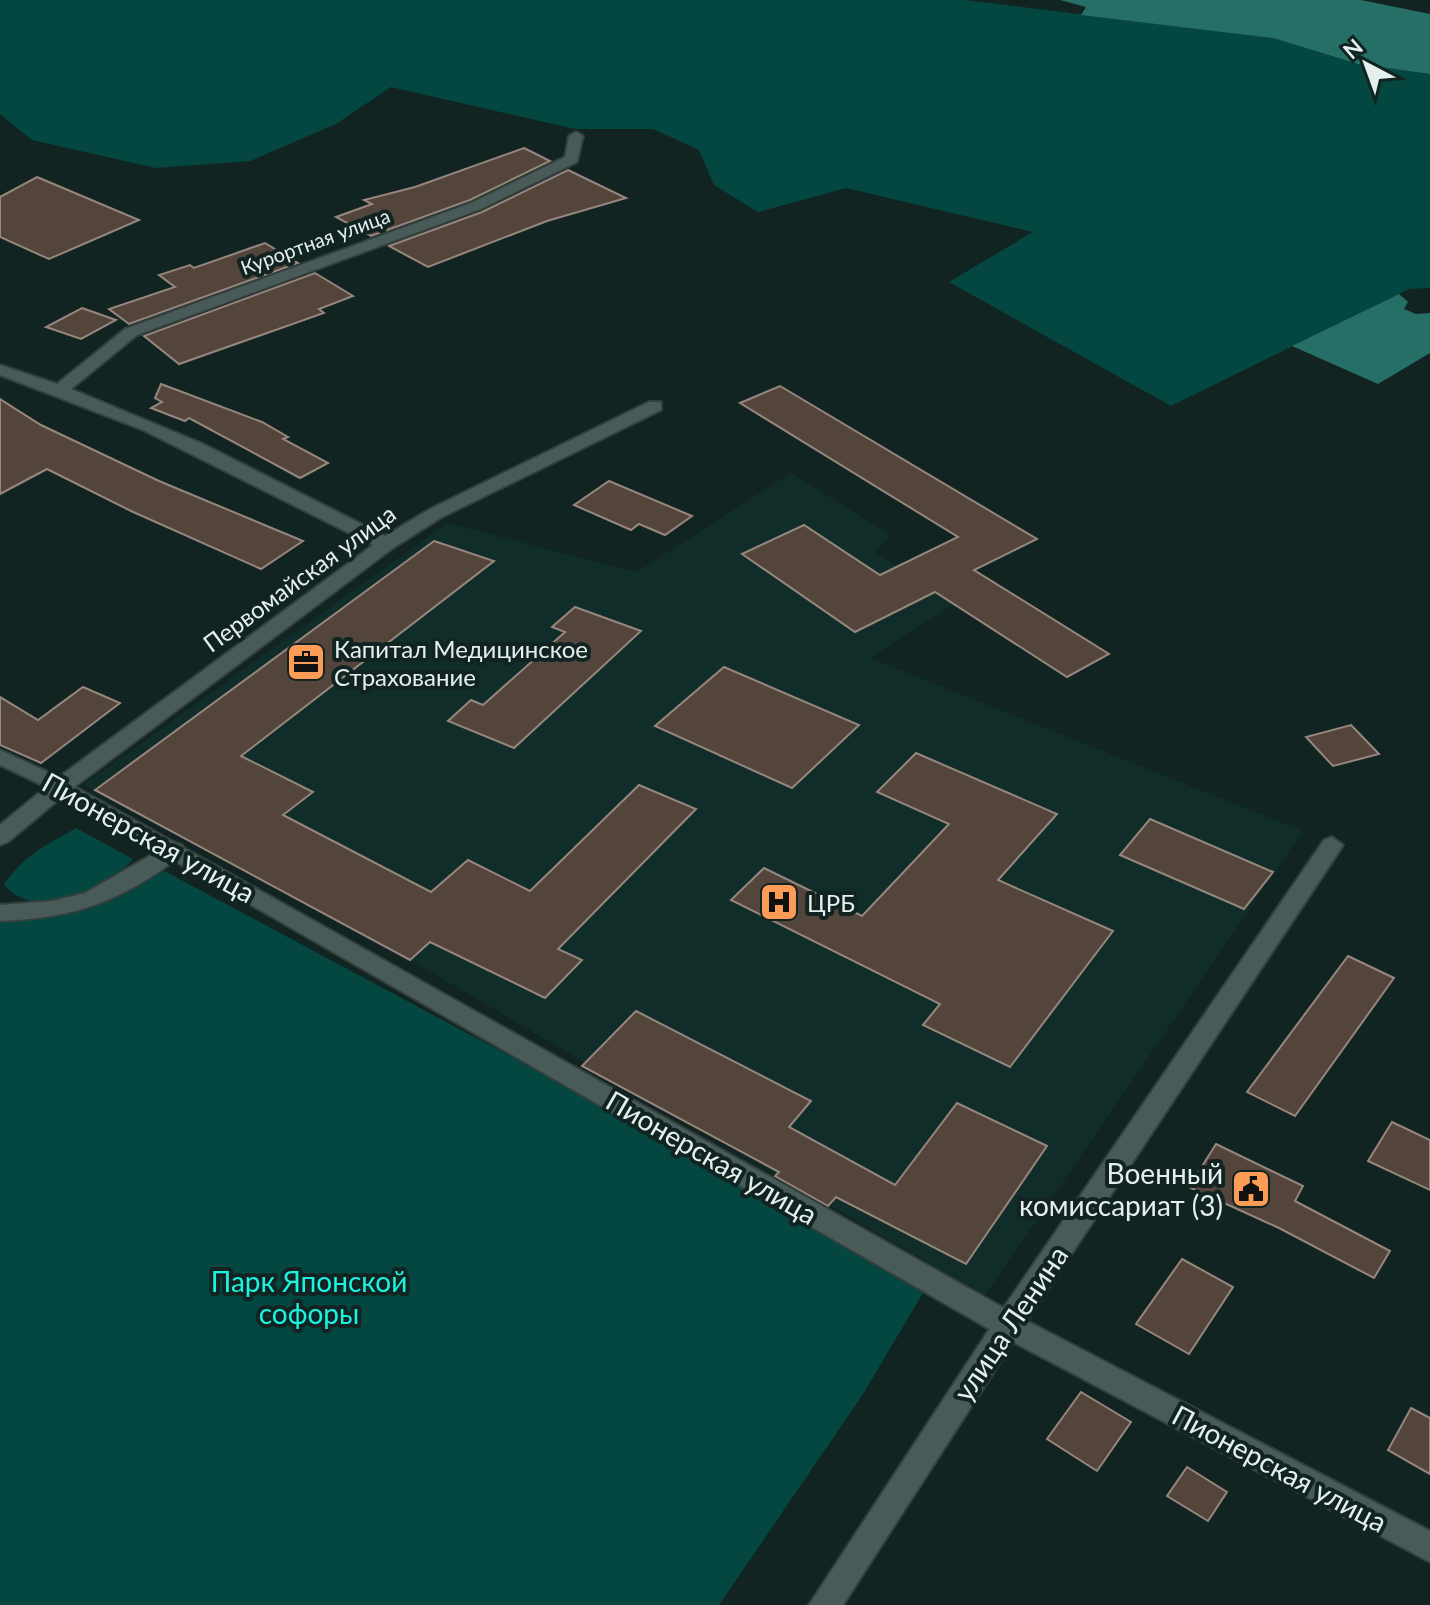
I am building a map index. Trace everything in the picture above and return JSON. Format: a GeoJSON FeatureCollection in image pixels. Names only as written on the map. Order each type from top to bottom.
{"type":"FeatureCollection","features":[{"type":"Feature","properties":{"kind":"street","name":"Курортная улица"},"geometry":{"type":"LineString","coordinates":[[61,389],[131,332],[476,206],[572,159],[576,136]]}},
{"type":"Feature","properties":{"kind":"street"},"geometry":{"type":"LineString","coordinates":[[0,370],[61,389],[193,443],[386,544]]}},
{"type":"Feature","properties":{"kind":"street","name":"Первомайская улица"},"geometry":{"type":"LineString","coordinates":[[0,837],[61,786],[386,544],[436,513],[655,406]]}},
{"type":"Feature","properties":{"kind":"street","name":"Пионерская улица"},"geometry":{"type":"LineString","coordinates":[[0,757],[61,786],[1008,1325],[1430,1547]]}},
{"type":"Feature","properties":{"kind":"street","name":"улица Ленина"},"geometry":{"type":"LineString","coordinates":[[825,1605],[1008,1325],[1332,845]]}},
{"type":"Feature","properties":{"kind":"street"},"geometry":{"type":"LineString","coordinates":[[0,913],[62,911],[101,898],[132,882],[174,850]]}},
{"type":"Feature","properties":{"kind":"shaded area"},"geometry":{"type":"Polygon","coordinates":[[[1060,0],[1361,0],[1430,14],[1430,74],[1358,64],[1273,38],[1081,15],[1086,7],[1060,0]]]}},
{"type":"Feature","properties":{"kind":"shaded area"},"geometry":{"type":"Polygon","coordinates":[[[1399,294],[1408,302],[1404,309],[1416,314],[1430,313],[1430,353],[1378,384],[1292,346],[1399,294]]]}},
{"type":"Feature","properties":{"kind":"shaded area","name":"ЦРБ"},"geometry":{"type":"Polygon","coordinates":[[[791,473],[891,535],[875,552],[956,603],[870,658],[1303,831],[985,1296],[410,960],[83,785],[447,523],[637,572],[791,473]]]}},
{"type":"Feature","properties":{"kind":"green space"},"geometry":{"type":"Polygon","coordinates":[[[0,0],[965,0],[1273,38],[1358,64],[1430,74],[1430,288],[1409,289],[1171,406],[949,282],[1033,232],[846,188],[758,212],[714,185],[699,150],[653,129],[575,129],[391,87],[336,124],[250,161],[156,168],[32,140],[0,114],[0,0]]]}},
{"type":"Feature","properties":{"kind":"green space"},"geometry":{"type":"Polygon","coordinates":[[[76,828],[133,859],[106,882],[71,898],[53,902],[35,902],[18,896],[4,885],[27,859],[76,828]]]}},
{"type":"Feature","properties":{"kind":"green space","name":"Парк Японской софоры"},"geometry":{"type":"Polygon","coordinates":[[[155,866],[930,1281],[863,1394],[719,1605],[0,1605],[0,913],[62,911],[155,866]]]}},
{"type":"Feature","properties":{"kind":"building"},"geometry":{"type":"Polygon","coordinates":[[[524,148],[550,161],[470,200],[371,236],[336,217],[372,204],[364,200],[415,187],[524,148]]]}},
{"type":"Feature","properties":{"kind":"building"},"geometry":{"type":"Polygon","coordinates":[[[568,170],[626,198],[547,221],[428,267],[389,246],[482,212],[568,170]]]}},
{"type":"Feature","properties":{"kind":"building"},"geometry":{"type":"Polygon","coordinates":[[[37,177],[139,220],[49,259],[0,237],[0,197],[37,177]]]}},
{"type":"Feature","properties":{"kind":"building"},"geometry":{"type":"Polygon","coordinates":[[[265,243],[298,263],[129,324],[109,309],[175,287],[159,275],[190,265],[194,268],[265,243]]]}},
{"type":"Feature","properties":{"kind":"building"},"geometry":{"type":"Polygon","coordinates":[[[315,273],[353,296],[319,309],[324,313],[179,364],[144,336],[315,273]]]}},
{"type":"Feature","properties":{"kind":"building"},"geometry":{"type":"Polygon","coordinates":[[[82,308],[116,320],[81,339],[46,327],[82,308]]]}},
{"type":"Feature","properties":{"kind":"building"},"geometry":{"type":"Polygon","coordinates":[[[161,384],[262,422],[288,437],[283,439],[328,463],[300,478],[189,418],[185,421],[151,408],[162,402],[155,398],[161,384]]]}},
{"type":"Feature","properties":{"kind":"building"},"geometry":{"type":"Polygon","coordinates":[[[780,386],[1037,539],[974,570],[1109,654],[1067,677],[935,592],[855,632],[742,554],[804,525],[880,575],[958,537],[740,403],[780,386]]]}},
{"type":"Feature","properties":{"kind":"building"},"geometry":{"type":"Polygon","coordinates":[[[0,399],[41,425],[159,481],[303,541],[261,569],[131,511],[47,469],[0,494],[0,399]]]}},
{"type":"Feature","properties":{"kind":"building"},"geometry":{"type":"Polygon","coordinates":[[[609,481],[692,516],[665,535],[639,524],[631,530],[574,505],[609,481]]]}},
{"type":"Feature","properties":{"kind":"building"},"geometry":{"type":"Polygon","coordinates":[[[434,541],[494,561],[241,756],[313,792],[283,815],[431,892],[468,860],[530,891],[639,785],[696,809],[558,949],[582,960],[545,998],[430,942],[410,960],[95,790],[434,541]]]}},
{"type":"Feature","properties":{"kind":"building"},"geometry":{"type":"Polygon","coordinates":[[[575,607],[641,631],[514,748],[448,721],[471,700],[483,705],[565,632],[552,627],[575,607]]]}},
{"type":"Feature","properties":{"kind":"building"},"geometry":{"type":"Polygon","coordinates":[[[724,667],[859,725],[792,788],[655,726],[724,667]]]}},
{"type":"Feature","properties":{"kind":"building"},"geometry":{"type":"Polygon","coordinates":[[[83,687],[120,703],[41,763],[0,745],[0,697],[38,720],[83,687]]]}},
{"type":"Feature","properties":{"kind":"building"},"geometry":{"type":"Polygon","coordinates":[[[1351,725],[1379,754],[1333,766],[1306,737],[1351,725]]]}},
{"type":"Feature","properties":{"kind":"building"},"geometry":{"type":"Polygon","coordinates":[[[916,753],[1057,814],[998,880],[1113,931],[1010,1067],[923,1025],[940,1004],[731,900],[764,868],[862,916],[949,824],[877,792],[916,753]]]}},
{"type":"Feature","properties":{"kind":"building"},"geometry":{"type":"Polygon","coordinates":[[[1150,819],[1273,872],[1244,909],[1120,855],[1150,819]]]}},
{"type":"Feature","properties":{"kind":"building"},"geometry":{"type":"Polygon","coordinates":[[[1348,956],[1394,978],[1295,1116],[1247,1092],[1348,956]]]}},
{"type":"Feature","properties":{"kind":"building"},"geometry":{"type":"Polygon","coordinates":[[[636,1011],[811,1101],[789,1127],[895,1185],[957,1103],[1047,1146],[966,1264],[836,1197],[828,1206],[775,1176],[779,1172],[582,1066],[636,1011]]]}},
{"type":"Feature","properties":{"kind":"building"},"geometry":{"type":"Polygon","coordinates":[[[1392,1122],[1430,1140],[1430,1190],[1368,1161],[1392,1122]]]}},
{"type":"Feature","properties":{"kind":"building"},"geometry":{"type":"Polygon","coordinates":[[[1216,1144],[1303,1186],[1295,1201],[1390,1251],[1374,1278],[1279,1228],[1189,1187],[1216,1144]]]}},
{"type":"Feature","properties":{"kind":"building"},"geometry":{"type":"Polygon","coordinates":[[[1182,1259],[1233,1287],[1189,1354],[1136,1324],[1182,1259]]]}},
{"type":"Feature","properties":{"kind":"building"},"geometry":{"type":"Polygon","coordinates":[[[1081,1392],[1131,1422],[1097,1471],[1047,1439],[1081,1392]]]}},
{"type":"Feature","properties":{"kind":"building"},"geometry":{"type":"Polygon","coordinates":[[[1411,1408],[1430,1418],[1430,1474],[1388,1450],[1411,1408]]]}},
{"type":"Feature","properties":{"kind":"building"},"geometry":{"type":"Polygon","coordinates":[[[1187,1467],[1227,1492],[1208,1521],[1167,1496],[1187,1467]]]}},
{"type":"Feature","properties":{"kind":"place","name":"Капитал Медицинское Страхование"},"geometry":{"type":"Point","coordinates":[306,662]}},
{"type":"Feature","properties":{"kind":"place","name":"ЦРБ"},"geometry":{"type":"Point","coordinates":[779,902]}},
{"type":"Feature","properties":{"kind":"place","name":"Военный комиссариат (3)"},"geometry":{"type":"Point","coordinates":[1251,1189]}}]}
